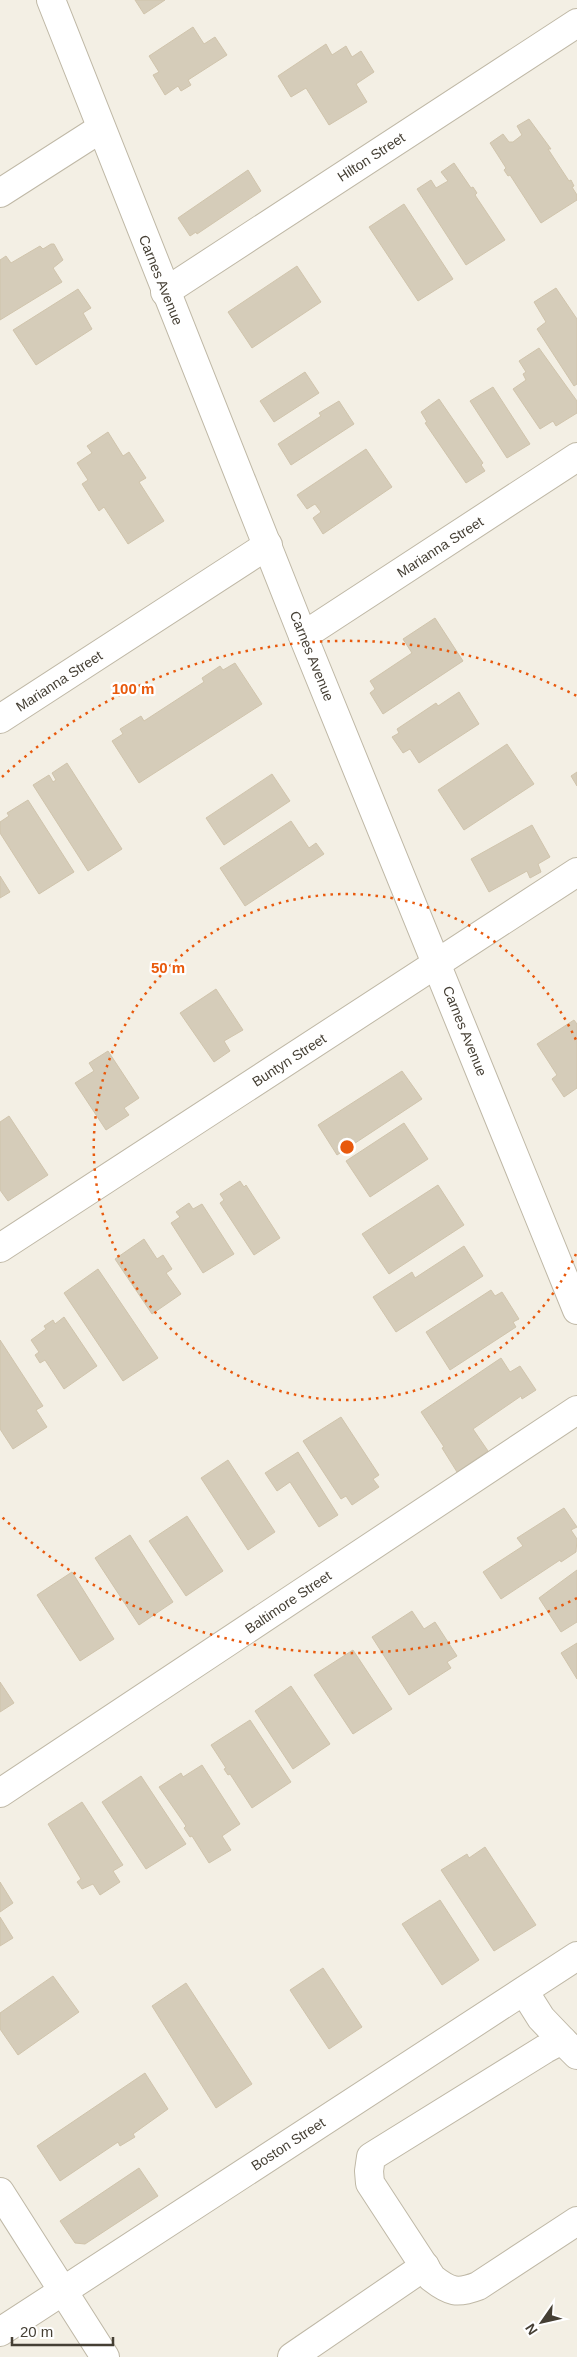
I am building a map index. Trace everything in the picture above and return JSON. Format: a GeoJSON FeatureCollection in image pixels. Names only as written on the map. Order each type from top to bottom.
{"type":"FeatureCollection","features":[{"type":"Feature","properties":{"kind":"street","name":"Carnes Avenue"},"geometry":{"type":"LineString","coordinates":[[51,0],[100,129],[303,636],[577,1307]]}},
{"type":"Feature","properties":{"kind":"street","name":"Hilton Street"},"geometry":{"type":"LineString","coordinates":[[165,292],[577,22]]}},
{"type":"Feature","properties":{"kind":"street"},"geometry":{"type":"LineString","coordinates":[[0,193],[100,129]]}},
{"type":"Feature","properties":{"kind":"street","name":"Marianna Street"},"geometry":{"type":"LineString","coordinates":[[303,636],[577,457]]}},
{"type":"Feature","properties":{"kind":"street","name":"Marianna Street"},"geometry":{"type":"LineString","coordinates":[[0,719],[268,545]]}},
{"type":"Feature","properties":{"kind":"street","name":"Buntyn Street"},"geometry":{"type":"LineString","coordinates":[[0,1248],[577,872]]}},
{"type":"Feature","properties":{"kind":"street","name":"Baltimore Street"},"geometry":{"type":"LineString","coordinates":[[0,1793],[577,1410]]}},
{"type":"Feature","properties":{"kind":"street","name":"Boston Street"},"geometry":{"type":"LineString","coordinates":[[0,2332],[577,1956]]}},
{"type":"Feature","properties":{"kind":"street"},"geometry":{"type":"LineString","coordinates":[[524,1991],[541,2018],[570,2048],[371,2157],[370,2183],[432,2278],[444,2287],[460,2292],[478,2286],[577,2221]]}},
{"type":"Feature","properties":{"kind":"street"},"geometry":{"type":"LineString","coordinates":[[0,2192],[106,2357]]}},
{"type":"Feature","properties":{"kind":"street"},"geometry":{"type":"LineString","coordinates":[[292,2357],[425,2266]]}},
{"type":"Feature","properties":{"kind":"building"},"geometry":{"type":"Polygon","coordinates":[[[135,0],[165,0],[144,14],[135,0]]]}},
{"type":"Feature","properties":{"kind":"building"},"geometry":{"type":"Polygon","coordinates":[[[193,27],[204,44],[215,37],[227,55],[188,80],[191,85],[181,91],[178,86],[165,95],[153,75],[159,72],[149,56],[193,27]]]}},
{"type":"Feature","properties":{"kind":"building"},"geometry":{"type":"Polygon","coordinates":[[[326,44],[332,55],[346,46],[352,57],[361,51],[374,72],[356,84],[367,102],[329,125],[306,88],[291,97],[278,76],[326,44]]]}},
{"type":"Feature","properties":{"kind":"building"},"geometry":{"type":"Polygon","coordinates":[[[529,119],[551,149],[548,149],[569,181],[571,180],[574,186],[572,187],[577,195],[577,200],[541,223],[510,175],[508,176],[504,170],[506,168],[490,143],[503,134],[509,142],[513,142],[522,135],[517,126],[529,119]]]}},
{"type":"Feature","properties":{"kind":"building"},"geometry":{"type":"Polygon","coordinates":[[[454,163],[471,188],[473,187],[477,193],[475,195],[505,240],[466,265],[417,189],[431,180],[436,188],[448,181],[441,172],[454,163]]]}},
{"type":"Feature","properties":{"kind":"building"},"geometry":{"type":"Polygon","coordinates":[[[248,170],[261,191],[197,234],[196,232],[190,236],[178,218],[248,170]]]}},
{"type":"Feature","properties":{"kind":"building"},"geometry":{"type":"Polygon","coordinates":[[[404,204],[453,279],[418,301],[369,227],[404,204]]]}},
{"type":"Feature","properties":{"kind":"building"},"geometry":{"type":"Polygon","coordinates":[[[54,244],[63,260],[53,268],[62,282],[0,320],[0,260],[6,256],[11,263],[40,246],[43,249],[54,244]]]}},
{"type":"Feature","properties":{"kind":"building"},"geometry":{"type":"Polygon","coordinates":[[[297,266],[321,302],[252,348],[228,312],[297,266]]]}},
{"type":"Feature","properties":{"kind":"building"},"geometry":{"type":"Polygon","coordinates":[[[556,288],[577,319],[577,384],[574,386],[537,329],[546,322],[534,302],[556,288]]]}},
{"type":"Feature","properties":{"kind":"building"},"geometry":{"type":"Polygon","coordinates":[[[78,289],[91,308],[83,313],[92,329],[36,365],[13,330],[78,289]]]}},
{"type":"Feature","properties":{"kind":"building"},"geometry":{"type":"Polygon","coordinates":[[[539,348],[577,401],[577,413],[556,426],[553,421],[540,429],[513,389],[526,380],[523,374],[526,372],[519,361],[539,348]]]}},
{"type":"Feature","properties":{"kind":"building"},"geometry":{"type":"Polygon","coordinates":[[[305,372],[319,393],[274,422],[260,401],[305,372]]]}},
{"type":"Feature","properties":{"kind":"building"},"geometry":{"type":"Polygon","coordinates":[[[493,387],[530,444],[507,458],[470,401],[493,387]]]}},
{"type":"Feature","properties":{"kind":"building"},"geometry":{"type":"Polygon","coordinates":[[[439,399],[483,463],[481,465],[485,471],[466,483],[425,423],[427,422],[421,412],[439,399]]]}},
{"type":"Feature","properties":{"kind":"building"},"geometry":{"type":"Polygon","coordinates":[[[339,401],[354,424],[291,465],[278,444],[321,416],[319,413],[339,401]]]}},
{"type":"Feature","properties":{"kind":"building"},"geometry":{"type":"Polygon","coordinates":[[[108,432],[123,456],[129,452],[146,478],[139,482],[164,521],[128,544],[104,507],[99,511],[82,484],[88,480],[77,463],[92,453],[87,446],[108,432]]]}},
{"type":"Feature","properties":{"kind":"building"},"geometry":{"type":"Polygon","coordinates":[[[366,449],[392,487],[323,534],[313,518],[321,512],[315,504],[307,509],[297,495],[366,449]]]}},
{"type":"Feature","properties":{"kind":"building"},"geometry":{"type":"Polygon","coordinates":[[[435,618],[463,661],[383,714],[370,693],[375,689],[370,681],[412,653],[403,639],[435,618]]]}},
{"type":"Feature","properties":{"kind":"building"},"geometry":{"type":"Polygon","coordinates":[[[235,663],[262,704],[139,783],[112,741],[123,734],[120,729],[141,716],[144,721],[204,682],[202,678],[220,666],[223,670],[235,663]]]}},
{"type":"Feature","properties":{"kind":"building"},"geometry":{"type":"Polygon","coordinates":[[[459,692],[479,724],[419,763],[410,749],[403,753],[392,737],[399,733],[397,729],[436,703],[438,706],[459,692]]]}},
{"type":"Feature","properties":{"kind":"building"},"geometry":{"type":"Polygon","coordinates":[[[507,744],[534,784],[464,830],[438,790],[507,744]]]}},
{"type":"Feature","properties":{"kind":"building"},"geometry":{"type":"Polygon","coordinates":[[[67,763],[122,849],[88,871],[33,785],[49,775],[53,782],[56,780],[52,773],[67,763]]]}},
{"type":"Feature","properties":{"kind":"building"},"geometry":{"type":"Polygon","coordinates":[[[577,772],[577,786],[571,776],[577,772]]]}},
{"type":"Feature","properties":{"kind":"building"},"geometry":{"type":"Polygon","coordinates":[[[272,774],[290,801],[224,845],[206,818],[272,774]]]}},
{"type":"Feature","properties":{"kind":"building"},"geometry":{"type":"Polygon","coordinates":[[[28,800],[74,872],[39,894],[0,833],[0,822],[9,816],[7,813],[28,800]]]}},
{"type":"Feature","properties":{"kind":"building"},"geometry":{"type":"Polygon","coordinates":[[[291,821],[309,848],[316,843],[324,854],[245,906],[220,868],[291,821]]]}},
{"type":"Feature","properties":{"kind":"building"},"geometry":{"type":"Polygon","coordinates":[[[532,825],[550,857],[538,864],[541,872],[530,878],[527,871],[489,892],[471,859],[532,825]]]}},
{"type":"Feature","properties":{"kind":"building"},"geometry":{"type":"Polygon","coordinates":[[[0,876],[10,892],[0,898],[0,876]]]}},
{"type":"Feature","properties":{"kind":"building"},"geometry":{"type":"Polygon","coordinates":[[[216,989],[243,1030],[224,1041],[230,1051],[214,1062],[180,1013],[216,989]]]}},
{"type":"Feature","properties":{"kind":"building"},"geometry":{"type":"Polygon","coordinates":[[[574,1020],[577,1024],[577,1088],[564,1097],[552,1079],[557,1075],[537,1044],[574,1020]]]}},
{"type":"Feature","properties":{"kind":"building"},"geometry":{"type":"Polygon","coordinates":[[[108,1051],[139,1098],[124,1108],[129,1115],[106,1130],[75,1083],[94,1071],[89,1063],[108,1051]]]}},
{"type":"Feature","properties":{"kind":"building"},"geometry":{"type":"Polygon","coordinates":[[[402,1071],[422,1099],[337,1155],[318,1125],[402,1071]]]}},
{"type":"Feature","properties":{"kind":"building"},"geometry":{"type":"Polygon","coordinates":[[[9,1116],[48,1175],[8,1201],[0,1190],[0,1122],[9,1116]]]}},
{"type":"Feature","properties":{"kind":"building"},"geometry":{"type":"Polygon","coordinates":[[[404,1123],[428,1159],[370,1197],[346,1161],[404,1123]]]}},
{"type":"Feature","properties":{"kind":"building"},"geometry":{"type":"Polygon","coordinates":[[[240,1181],[244,1187],[246,1185],[280,1238],[254,1255],[220,1203],[224,1200],[220,1194],[240,1181]]]}},
{"type":"Feature","properties":{"kind":"building"},"geometry":{"type":"Polygon","coordinates":[[[438,1185],[464,1225],[389,1274],[362,1234],[438,1185]]]}},
{"type":"Feature","properties":{"kind":"building"},"geometry":{"type":"Polygon","coordinates":[[[189,1203],[193,1209],[202,1204],[234,1254],[203,1273],[171,1223],[180,1217],[176,1212],[189,1203]]]}},
{"type":"Feature","properties":{"kind":"building"},"geometry":{"type":"Polygon","coordinates":[[[144,1239],[157,1259],[163,1255],[172,1269],[166,1273],[181,1294],[152,1314],[115,1259],[144,1239]]]}},
{"type":"Feature","properties":{"kind":"building"},"geometry":{"type":"Polygon","coordinates":[[[464,1246],[483,1276],[396,1332],[373,1297],[412,1272],[415,1278],[464,1246]]]}},
{"type":"Feature","properties":{"kind":"building"},"geometry":{"type":"Polygon","coordinates":[[[98,1269],[158,1358],[123,1381],[64,1293],[98,1269]]]}},
{"type":"Feature","properties":{"kind":"building"},"geometry":{"type":"Polygon","coordinates":[[[491,1290],[495,1296],[502,1292],[519,1319],[513,1322],[516,1327],[450,1370],[426,1332],[491,1290]]]}},
{"type":"Feature","properties":{"kind":"building"},"geometry":{"type":"Polygon","coordinates":[[[64,1317],[97,1366],[64,1389],[45,1360],[40,1363],[35,1355],[39,1352],[31,1340],[46,1329],[44,1326],[53,1320],[55,1324],[64,1317]]]}},
{"type":"Feature","properties":{"kind":"building"},"geometry":{"type":"Polygon","coordinates":[[[0,1340],[43,1406],[36,1410],[47,1427],[13,1449],[0,1429],[0,1340]]]}},
{"type":"Feature","properties":{"kind":"building"},"geometry":{"type":"Polygon","coordinates":[[[501,1358],[510,1372],[520,1366],[536,1390],[522,1399],[521,1396],[473,1429],[488,1451],[457,1472],[442,1448],[444,1447],[421,1412],[501,1358]]]}},
{"type":"Feature","properties":{"kind":"building"},"geometry":{"type":"Polygon","coordinates":[[[341,1417],[379,1475],[373,1479],[379,1487],[352,1505],[346,1496],[341,1499],[303,1441],[341,1417]]]}},
{"type":"Feature","properties":{"kind":"building"},"geometry":{"type":"Polygon","coordinates":[[[298,1452],[338,1515],[319,1527],[290,1482],[277,1491],[265,1473],[298,1452]]]}},
{"type":"Feature","properties":{"kind":"building"},"geometry":{"type":"Polygon","coordinates":[[[228,1460],[275,1532],[248,1550],[201,1478],[228,1460]]]}},
{"type":"Feature","properties":{"kind":"building"},"geometry":{"type":"Polygon","coordinates":[[[564,1508],[577,1527],[571,1530],[577,1539],[576,1552],[561,1562],[560,1560],[501,1599],[483,1572],[523,1546],[517,1538],[564,1508]]]}},
{"type":"Feature","properties":{"kind":"building"},"geometry":{"type":"Polygon","coordinates":[[[187,1516],[223,1571],[186,1596],[149,1541],[187,1516]]]}},
{"type":"Feature","properties":{"kind":"building"},"geometry":{"type":"Polygon","coordinates":[[[130,1535],[173,1602],[139,1625],[95,1558],[130,1535]]]}},
{"type":"Feature","properties":{"kind":"building"},"geometry":{"type":"Polygon","coordinates":[[[577,1570],[577,1622],[561,1632],[539,1598],[577,1570]]]}},
{"type":"Feature","properties":{"kind":"building"},"geometry":{"type":"Polygon","coordinates":[[[72,1572],[114,1639],[80,1661],[37,1595],[72,1572]]]}},
{"type":"Feature","properties":{"kind":"building"},"geometry":{"type":"Polygon","coordinates":[[[412,1611],[424,1629],[435,1622],[457,1656],[447,1662],[451,1668],[409,1695],[372,1637],[412,1611]]]}},
{"type":"Feature","properties":{"kind":"building"},"geometry":{"type":"Polygon","coordinates":[[[577,1643],[577,1679],[561,1653],[577,1643]]]}},
{"type":"Feature","properties":{"kind":"building"},"geometry":{"type":"Polygon","coordinates":[[[353,1650],[392,1709],[353,1734],[314,1675],[353,1650]]]}},
{"type":"Feature","properties":{"kind":"building"},"geometry":{"type":"Polygon","coordinates":[[[0,1682],[14,1703],[0,1712],[0,1682]]]}},
{"type":"Feature","properties":{"kind":"building"},"geometry":{"type":"Polygon","coordinates":[[[291,1686],[330,1744],[293,1769],[255,1711],[291,1686]]]}},
{"type":"Feature","properties":{"kind":"building"},"geometry":{"type":"Polygon","coordinates":[[[250,1720],[291,1782],[252,1808],[230,1774],[228,1775],[224,1769],[226,1768],[211,1745],[250,1720]]]}},
{"type":"Feature","properties":{"kind":"building"},"geometry":{"type":"Polygon","coordinates":[[[202,1765],[240,1824],[222,1836],[231,1850],[209,1863],[192,1836],[190,1837],[184,1828],[186,1826],[159,1787],[181,1773],[183,1777],[202,1765]]]}},
{"type":"Feature","properties":{"kind":"building"},"geometry":{"type":"Polygon","coordinates":[[[141,1776],[186,1844],[146,1869],[102,1802],[141,1776]]]}},
{"type":"Feature","properties":{"kind":"building"},"geometry":{"type":"Polygon","coordinates":[[[82,1802],[123,1865],[113,1871],[120,1882],[100,1895],[93,1884],[82,1889],[77,1882],[81,1879],[48,1824],[82,1802]]]}},
{"type":"Feature","properties":{"kind":"building"},"geometry":{"type":"Polygon","coordinates":[[[485,1847],[536,1925],[494,1951],[441,1870],[467,1854],[469,1858],[485,1847]]]}},
{"type":"Feature","properties":{"kind":"building"},"geometry":{"type":"Polygon","coordinates":[[[0,1882],[13,1903],[0,1912],[0,1882]]]}},
{"type":"Feature","properties":{"kind":"building"},"geometry":{"type":"Polygon","coordinates":[[[440,1900],[479,1960],[442,1985],[402,1924],[440,1900]]]}},
{"type":"Feature","properties":{"kind":"building"},"geometry":{"type":"Polygon","coordinates":[[[0,1917],[13,1938],[0,1946],[0,1917]]]}},
{"type":"Feature","properties":{"kind":"building"},"geometry":{"type":"Polygon","coordinates":[[[323,1968],[362,2027],[329,2049],[290,1990],[323,1968]]]}},
{"type":"Feature","properties":{"kind":"building"},"geometry":{"type":"Polygon","coordinates":[[[53,1976],[79,2012],[18,2055],[0,2029],[0,2013],[53,1976]]]}},
{"type":"Feature","properties":{"kind":"building"},"geometry":{"type":"Polygon","coordinates":[[[186,1983],[252,2084],[216,2108],[152,2006],[186,1983]]]}},
{"type":"Feature","properties":{"kind":"building"},"geometry":{"type":"Polygon","coordinates":[[[145,2073],[168,2109],[133,2134],[135,2137],[120,2146],[118,2142],[60,2181],[37,2146],[145,2073]]]}},
{"type":"Feature","properties":{"kind":"building"},"geometry":{"type":"Polygon","coordinates":[[[139,2168],[158,2196],[85,2244],[75,2243],[60,2221],[139,2168]]]}}]}
